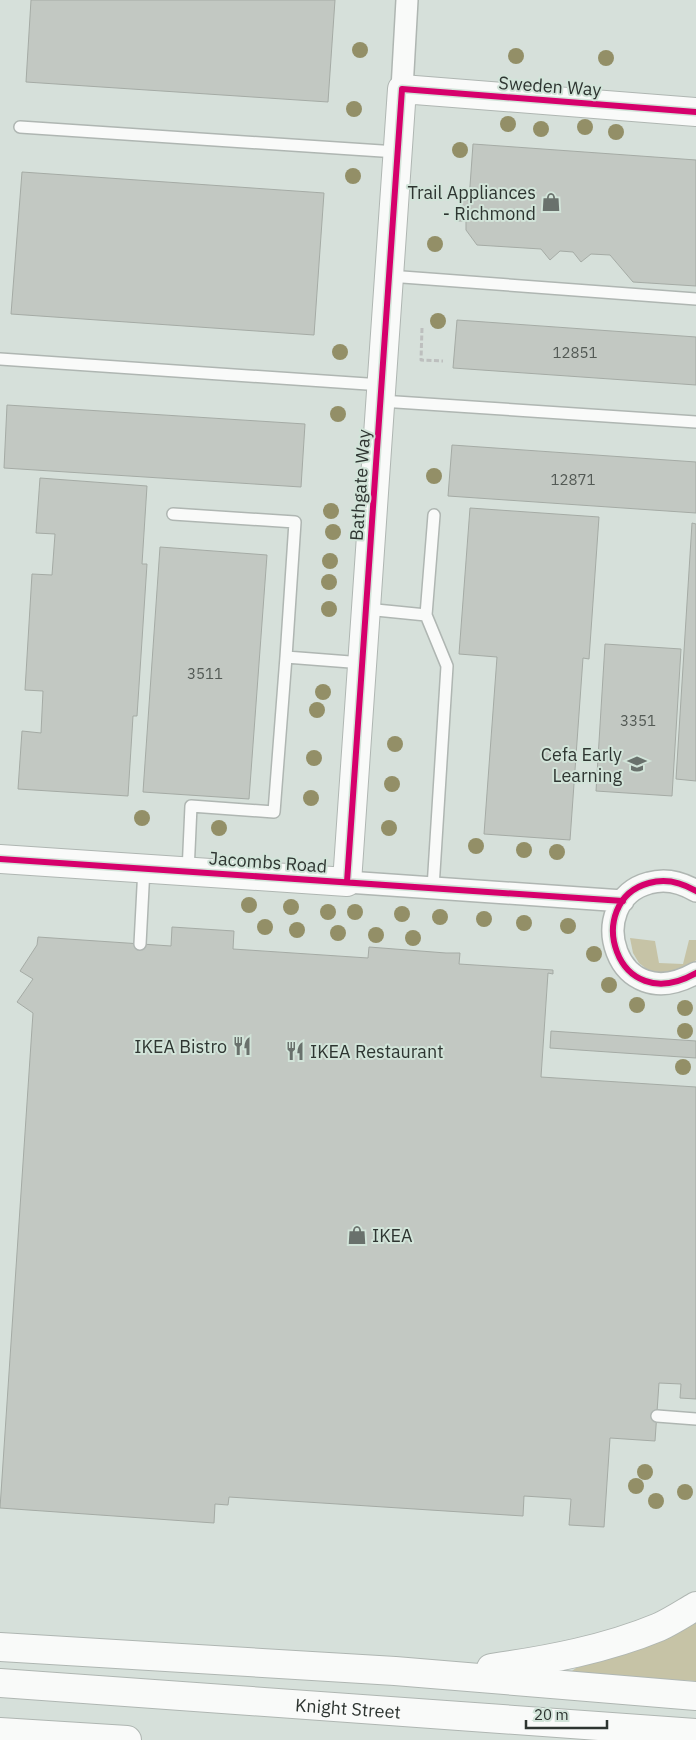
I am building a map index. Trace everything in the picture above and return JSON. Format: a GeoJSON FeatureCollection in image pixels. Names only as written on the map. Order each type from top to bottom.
{"type":"FeatureCollection","features":[{"type":"Feature","properties":{"kind":"main road","name":"Sweden Way"},"geometry":{"type":"LineString","coordinates":[[402,89],[696,112]]}},
{"type":"Feature","properties":{"kind":"main road","name":"Bathgate Way"},"geometry":{"type":"LineString","coordinates":[[347,882],[402,89]]}},
{"type":"Feature","properties":{"kind":"main road","name":"Jacombs Road"},"geometry":{"type":"LineString","coordinates":[[0,859],[347,882]]}},
{"type":"Feature","properties":{"kind":"main road"},"geometry":{"type":"LineString","coordinates":[[395,1671],[489,1668],[564,1656],[660,1626],[696,1606]]}},
{"type":"Feature","properties":{"kind":"main road"},"geometry":{"type":"LineString","coordinates":[[0,1647],[395,1671],[696,1696]]}},
{"type":"Feature","properties":{"kind":"main road","name":"Knight Street"},"geometry":{"type":"LineString","coordinates":[[0,1683],[696,1733]]}},
{"type":"Feature","properties":{"kind":"main road"},"geometry":{"type":"LineString","coordinates":[[0,1732],[127,1740]]}},
{"type":"Feature","properties":{"kind":"street","name":"Bathgate Way"},"geometry":{"type":"LineString","coordinates":[[402,89],[407,0]]}},
{"type":"Feature","properties":{"kind":"street"},"geometry":{"type":"LineString","coordinates":[[696,892],[686,885],[672,881],[658,880],[639,887],[623,901],[615,916],[612,932],[615,949],[622,963],[635,975],[650,982],[666,984],[682,981],[696,973]]}},
{"type":"Feature","properties":{"kind":"street","name":"Jacombs Road"},"geometry":{"type":"LineString","coordinates":[[347,882],[623,901]]}},
{"type":"Feature","properties":{"kind":"lane"},"geometry":{"type":"LineString","coordinates":[[20,127],[398,152]]}},
{"type":"Feature","properties":{"kind":"lane"},"geometry":{"type":"LineString","coordinates":[[389,276],[696,299]]}},
{"type":"Feature","properties":{"kind":"lane"},"geometry":{"type":"LineString","coordinates":[[0,359],[696,422]]}},
{"type":"Feature","properties":{"kind":"lane"},"geometry":{"type":"LineString","coordinates":[[173,514],[295,522],[274,812],[191,806],[188,872]]}},
{"type":"Feature","properties":{"kind":"lane"},"geometry":{"type":"LineString","coordinates":[[433,888],[447,666],[426,615],[434,515]]}},
{"type":"Feature","properties":{"kind":"lane"},"geometry":{"type":"LineString","coordinates":[[366,609],[426,615]]}},
{"type":"Feature","properties":{"kind":"lane"},"geometry":{"type":"LineString","coordinates":[[286,657],[363,663]]}},
{"type":"Feature","properties":{"kind":"lane"},"geometry":{"type":"LineString","coordinates":[[140,944],[144,868]]}},
{"type":"Feature","properties":{"kind":"lane"},"geometry":{"type":"LineString","coordinates":[[657,1416],[696,1419]]}},
{"type":"Feature","properties":{"kind":"path"},"geometry":{"type":"LineString","coordinates":[[422,328],[421,360],[443,361]]}},
{"type":"Feature","properties":{"kind":"shaded area"},"geometry":{"type":"Polygon","coordinates":[[[630,938],[655,941],[659,963],[683,964],[689,940],[696,940],[696,960],[691,966],[658,974],[648,970],[639,963],[633,953],[630,938]]]}},
{"type":"Feature","properties":{"kind":"shaded area"},"geometry":{"type":"Polygon","coordinates":[[[696,1620],[696,1681],[575,1674],[572,1671],[611,1657],[696,1620]]]}},
{"type":"Feature","properties":{"kind":"building"},"geometry":{"type":"Polygon","coordinates":[[[31,0],[335,0],[328,102],[26,82],[31,0]]]}},
{"type":"Feature","properties":{"kind":"building"},"geometry":{"type":"Polygon","coordinates":[[[473,144],[696,160],[696,286],[633,282],[610,255],[591,254],[581,262],[573,252],[560,251],[550,260],[541,249],[477,245],[466,230],[466,221],[458,221],[460,199],[469,200],[473,144]]]}},
{"type":"Feature","properties":{"kind":"building"},"geometry":{"type":"Polygon","coordinates":[[[22,172],[324,193],[314,335],[11,314],[22,172]]]}},
{"type":"Feature","properties":{"kind":"building"},"geometry":{"type":"Polygon","coordinates":[[[457,320],[696,337],[696,385],[453,368],[457,320]]]}},
{"type":"Feature","properties":{"kind":"building"},"geometry":{"type":"Polygon","coordinates":[[[7,405],[305,424],[301,487],[4,468],[7,405]]]}},
{"type":"Feature","properties":{"kind":"building"},"geometry":{"type":"Polygon","coordinates":[[[452,445],[696,462],[696,513],[448,496],[452,445]]]}},
{"type":"Feature","properties":{"kind":"building"},"geometry":{"type":"Polygon","coordinates":[[[40,478],[147,486],[142,564],[147,564],[137,716],[133,716],[128,796],[18,789],[22,731],[41,733],[43,691],[25,690],[32,574],[52,575],[55,534],[36,533],[40,478]]]}},
{"type":"Feature","properties":{"kind":"building"},"geometry":{"type":"Polygon","coordinates":[[[470,508],[599,517],[589,659],[583,658],[570,840],[484,834],[497,657],[459,654],[470,508]]]}},
{"type":"Feature","properties":{"kind":"building"},"geometry":{"type":"Polygon","coordinates":[[[692,523],[696,524],[696,781],[676,779],[692,523]]]}},
{"type":"Feature","properties":{"kind":"building"},"geometry":{"type":"Polygon","coordinates":[[[160,547],[267,555],[249,799],[143,792],[160,547]]]}},
{"type":"Feature","properties":{"kind":"building"},"geometry":{"type":"Polygon","coordinates":[[[605,644],[681,649],[672,796],[596,791],[605,644]]]}},
{"type":"Feature","properties":{"kind":"building","name":"IKEA"},"geometry":{"type":"Polygon","coordinates":[[[172,927],[234,931],[233,949],[368,958],[369,947],[460,953],[459,964],[553,970],[553,974],[548,973],[541,1077],[696,1087],[696,1399],[680,1398],[681,1384],[659,1383],[655,1441],[610,1438],[604,1527],[569,1525],[571,1499],[524,1496],[523,1516],[229,1497],[228,1505],[215,1504],[214,1523],[0,1508],[33,1013],[17,1002],[33,979],[20,971],[37,945],[38,937],[171,946],[172,927]]]}},
{"type":"Feature","properties":{"kind":"building"},"geometry":{"type":"Polygon","coordinates":[[[551,1031],[696,1041],[696,1058],[550,1048],[551,1031]]]}},
{"type":"Feature","properties":{"kind":"cycle path"},"geometry":{"type":"LineString","coordinates":[[347,882],[402,89],[696,112]]}},
{"type":"Feature","properties":{"kind":"cycle path"},"geometry":{"type":"LineString","coordinates":[[0,859],[623,901]]}},
{"type":"Feature","properties":{"kind":"cycle path"},"geometry":{"type":"LineString","coordinates":[[696,891],[685,885],[673,882],[649,883],[628,894],[617,911],[613,932],[617,952],[628,969],[645,981],[668,983],[696,973]]}},
{"type":"Feature","properties":{"kind":"place","name":"Trail Appliances - Richmond"},"geometry":{"type":"Point","coordinates":[551,202]}},
{"type":"Feature","properties":{"kind":"place","name":"Cefa Early Learning"},"geometry":{"type":"Point","coordinates":[637,764]}},
{"type":"Feature","properties":{"kind":"place","name":"IKEA Bistro"},"geometry":{"type":"Point","coordinates":[242,1046]}},
{"type":"Feature","properties":{"kind":"place","name":"IKEA Restaurant"},"geometry":{"type":"Point","coordinates":[295,1051]}},
{"type":"Feature","properties":{"kind":"place","name":"IKEA"},"geometry":{"type":"Point","coordinates":[357,1235]}}]}
